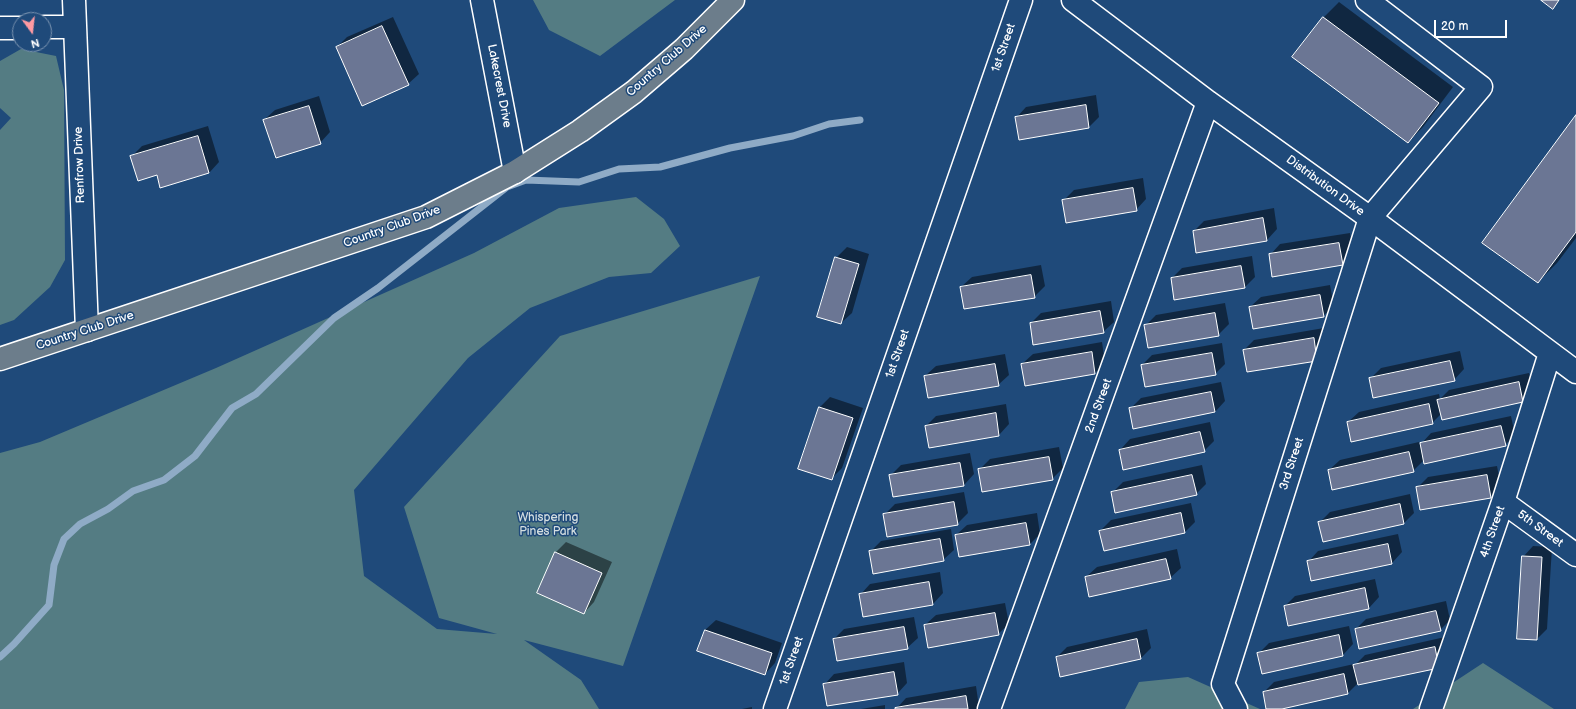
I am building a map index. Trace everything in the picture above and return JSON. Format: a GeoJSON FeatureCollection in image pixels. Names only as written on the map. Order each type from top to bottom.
{"type":"FeatureCollection","features":[{"type":"Feature","properties":{"kind":"main road","name":"Country Club Drive"},"geometry":{"type":"LineString","coordinates":[[0,359],[426,217],[515,172],[580,131],[634,92],[684,49],[734,0]]}},
{"type":"Feature","properties":{"kind":"street","name":"Renfrow Drive"},"geometry":{"type":"LineString","coordinates":[[74,0],[87,330]]}},
{"type":"Feature","properties":{"kind":"street","name":"Lakecrest Drive"},"geometry":{"type":"LineString","coordinates":[[482,0],[515,172]]}},
{"type":"Feature","properties":{"kind":"street","name":"1st Street"},"geometry":{"type":"LineString","coordinates":[[775,709],[1021,0]]}},
{"type":"Feature","properties":{"kind":"street","name":"Distribution Drive"},"geometry":{"type":"LineString","coordinates":[[1073,0],[1208,102],[1370,218],[1576,372]]}},
{"type":"Feature","properties":{"kind":"street"},"geometry":{"type":"LineString","coordinates":[[1367,0],[1481,88],[1370,218]]}},
{"type":"Feature","properties":{"kind":"street"},"geometry":{"type":"LineString","coordinates":[[52,27],[75,27]]}},
{"type":"Feature","properties":{"kind":"street"},"geometry":{"type":"LineString","coordinates":[[0,28],[12,28]]}},
{"type":"Feature","properties":{"kind":"street","name":"2nd Street"},"geometry":{"type":"LineString","coordinates":[[989,709],[1208,102]]}},
{"type":"Feature","properties":{"kind":"street","name":"3rd Street"},"geometry":{"type":"LineString","coordinates":[[1236,709],[1223,684],[1370,218]]}},
{"type":"Feature","properties":{"kind":"street","name":"4th Street"},"geometry":{"type":"LineString","coordinates":[[1431,709],[1503,502],[1550,353]]}},
{"type":"Feature","properties":{"kind":"street","name":"5th Street"},"geometry":{"type":"LineString","coordinates":[[1503,502],[1576,555]]}},
{"type":"Feature","properties":{"kind":"green space"},"geometry":{"type":"Polygon","coordinates":[[[533,0],[675,0],[600,56],[549,30],[533,0]]]}},
{"type":"Feature","properties":{"kind":"green space"},"geometry":{"type":"Polygon","coordinates":[[[16,52],[36,52],[56,56],[64,90],[65,260],[50,287],[14,320],[0,325],[0,130],[11,118],[0,108],[0,61],[16,52]]]}},
{"type":"Feature","properties":{"kind":"green space","name":"Whispering Pines Park"},"geometry":{"type":"Polygon","coordinates":[[[636,197],[664,219],[680,246],[651,273],[609,277],[530,308],[468,358],[354,490],[364,576],[437,629],[497,634],[439,618],[404,507],[560,336],[760,276],[623,666],[524,640],[581,680],[599,709],[0,709],[0,453],[40,442],[216,368],[474,253],[559,208],[636,197]]]}},
{"type":"Feature","properties":{"kind":"green space"},"geometry":{"type":"Polygon","coordinates":[[[1483,663],[1554,709],[1413,709],[1483,663]]]}},
{"type":"Feature","properties":{"kind":"green space"},"geometry":{"type":"Polygon","coordinates":[[[1188,677],[1260,709],[1125,709],[1139,682],[1188,677]]]}},
{"type":"Feature","properties":{"kind":"building"},"geometry":{"type":"Polygon","coordinates":[[[1541,0],[1559,0],[1553,9],[1541,0]]]}},
{"type":"Feature","properties":{"kind":"building"},"geometry":{"type":"Polygon","coordinates":[[[1323,17],[1439,103],[1408,143],[1292,57],[1323,17]]]}},
{"type":"Feature","properties":{"kind":"building"},"geometry":{"type":"Polygon","coordinates":[[[382,26],[409,85],[362,106],[336,47],[382,26]]]}},
{"type":"Feature","properties":{"kind":"building"},"geometry":{"type":"Polygon","coordinates":[[[1086,105],[1089,128],[1019,140],[1015,117],[1086,105]]]}},
{"type":"Feature","properties":{"kind":"building"},"geometry":{"type":"Polygon","coordinates":[[[309,106],[321,144],[276,158],[263,120],[309,106]]]}},
{"type":"Feature","properties":{"kind":"building"},"geometry":{"type":"Polygon","coordinates":[[[1576,115],[1576,232],[1538,283],[1482,243],[1576,115]]]}},
{"type":"Feature","properties":{"kind":"building"},"geometry":{"type":"Polygon","coordinates":[[[198,136],[209,173],[160,188],[157,175],[138,181],[130,156],[198,136]]]}},
{"type":"Feature","properties":{"kind":"building"},"geometry":{"type":"Polygon","coordinates":[[[1133,188],[1137,211],[1066,223],[1062,200],[1133,188]]]}},
{"type":"Feature","properties":{"kind":"building"},"geometry":{"type":"Polygon","coordinates":[[[1263,218],[1267,241],[1196,253],[1193,231],[1263,218]]]}},
{"type":"Feature","properties":{"kind":"building"},"geometry":{"type":"Polygon","coordinates":[[[1339,243],[1343,265],[1272,277],[1269,254],[1339,243]]]}},
{"type":"Feature","properties":{"kind":"building"},"geometry":{"type":"Polygon","coordinates":[[[835,257],[859,264],[841,324],[817,317],[835,257]]]}},
{"type":"Feature","properties":{"kind":"building"},"geometry":{"type":"Polygon","coordinates":[[[1241,266],[1245,288],[1174,300],[1171,278],[1241,266]]]}},
{"type":"Feature","properties":{"kind":"building"},"geometry":{"type":"Polygon","coordinates":[[[1031,275],[1035,298],[964,309],[960,287],[1031,275]]]}},
{"type":"Feature","properties":{"kind":"building"},"geometry":{"type":"Polygon","coordinates":[[[1320,295],[1324,317],[1253,329],[1249,307],[1320,295]]]}},
{"type":"Feature","properties":{"kind":"building"},"geometry":{"type":"Polygon","coordinates":[[[1100,311],[1104,333],[1033,345],[1030,323],[1100,311]]]}},
{"type":"Feature","properties":{"kind":"building"},"geometry":{"type":"Polygon","coordinates":[[[1215,313],[1219,336],[1148,348],[1144,325],[1215,313]]]}},
{"type":"Feature","properties":{"kind":"building"},"geometry":{"type":"Polygon","coordinates":[[[1314,338],[1317,361],[1247,372],[1243,350],[1314,338]]]}},
{"type":"Feature","properties":{"kind":"building"},"geometry":{"type":"Polygon","coordinates":[[[1092,352],[1095,374],[1025,386],[1021,364],[1092,352]]]}},
{"type":"Feature","properties":{"kind":"building"},"geometry":{"type":"Polygon","coordinates":[[[1212,353],[1216,375],[1145,387],[1141,365],[1212,353]]]}},
{"type":"Feature","properties":{"kind":"building"},"geometry":{"type":"Polygon","coordinates":[[[1450,361],[1455,381],[1373,398],[1369,378],[1450,361]]]}},
{"type":"Feature","properties":{"kind":"building"},"geometry":{"type":"Polygon","coordinates":[[[995,364],[999,386],[928,398],[924,376],[995,364]]]}},
{"type":"Feature","properties":{"kind":"building"},"geometry":{"type":"Polygon","coordinates":[[[1519,382],[1523,402],[1442,420],[1437,400],[1519,382]]]}},
{"type":"Feature","properties":{"kind":"building"},"geometry":{"type":"Polygon","coordinates":[[[1211,392],[1215,412],[1133,429],[1129,408],[1211,392]]]}},
{"type":"Feature","properties":{"kind":"building"},"geometry":{"type":"Polygon","coordinates":[[[1429,404],[1433,424],[1351,442],[1347,422],[1429,404]]]}},
{"type":"Feature","properties":{"kind":"building"},"geometry":{"type":"Polygon","coordinates":[[[819,407],[853,418],[832,480],[798,469],[819,407]]]}},
{"type":"Feature","properties":{"kind":"building"},"geometry":{"type":"Polygon","coordinates":[[[996,413],[999,436],[929,448],[925,426],[996,413]]]}},
{"type":"Feature","properties":{"kind":"building"},"geometry":{"type":"Polygon","coordinates":[[[1501,426],[1506,446],[1424,464],[1420,443],[1501,426]]]}},
{"type":"Feature","properties":{"kind":"building"},"geometry":{"type":"Polygon","coordinates":[[[1200,432],[1205,452],[1123,470],[1119,450],[1200,432]]]}},
{"type":"Feature","properties":{"kind":"building"},"geometry":{"type":"Polygon","coordinates":[[[1409,452],[1414,472],[1332,490],[1328,470],[1409,452]]]}},
{"type":"Feature","properties":{"kind":"building"},"geometry":{"type":"Polygon","coordinates":[[[1049,457],[1053,480],[982,492],[978,469],[1049,457]]]}},
{"type":"Feature","properties":{"kind":"building"},"geometry":{"type":"Polygon","coordinates":[[[960,463],[964,486],[893,497],[889,475],[960,463]]]}},
{"type":"Feature","properties":{"kind":"building"},"geometry":{"type":"Polygon","coordinates":[[[1192,475],[1197,495],[1115,513],[1111,492],[1192,475]]]}},
{"type":"Feature","properties":{"kind":"building"},"geometry":{"type":"Polygon","coordinates":[[[1487,475],[1491,498],[1420,510],[1416,487],[1487,475]]]}},
{"type":"Feature","properties":{"kind":"building"},"geometry":{"type":"Polygon","coordinates":[[[954,502],[958,525],[887,537],[883,514],[954,502]]]}},
{"type":"Feature","properties":{"kind":"building"},"geometry":{"type":"Polygon","coordinates":[[[1400,504],[1404,524],[1323,542],[1318,522],[1400,504]]]}},
{"type":"Feature","properties":{"kind":"building"},"geometry":{"type":"Polygon","coordinates":[[[1181,513],[1185,533],[1104,551],[1099,531],[1181,513]]]}},
{"type":"Feature","properties":{"kind":"building"},"geometry":{"type":"Polygon","coordinates":[[[1026,523],[1030,545],[959,557],[955,535],[1026,523]]]}},
{"type":"Feature","properties":{"kind":"building"},"geometry":{"type":"Polygon","coordinates":[[[940,539],[944,561],[873,574],[869,551],[940,539]]]}},
{"type":"Feature","properties":{"kind":"building"},"geometry":{"type":"Polygon","coordinates":[[[1388,544],[1392,564],[1311,581],[1307,561],[1388,544]]]}},
{"type":"Feature","properties":{"kind":"building"},"geometry":{"type":"Polygon","coordinates":[[[555,552],[602,573],[584,614],[537,593],[555,552]]]}},
{"type":"Feature","properties":{"kind":"building"},"geometry":{"type":"Polygon","coordinates":[[[1522,556],[1542,557],[1537,640],[1517,639],[1522,556]]]}},
{"type":"Feature","properties":{"kind":"building"},"geometry":{"type":"Polygon","coordinates":[[[1166,559],[1171,579],[1089,597],[1085,577],[1166,559]]]}},
{"type":"Feature","properties":{"kind":"building"},"geometry":{"type":"Polygon","coordinates":[[[929,582],[933,605],[863,617],[859,594],[929,582]]]}},
{"type":"Feature","properties":{"kind":"building"},"geometry":{"type":"Polygon","coordinates":[[[1365,588],[1369,609],[1288,626],[1284,606],[1365,588]]]}},
{"type":"Feature","properties":{"kind":"building"},"geometry":{"type":"Polygon","coordinates":[[[1436,611],[1441,631],[1359,649],[1355,629],[1436,611]]]}},
{"type":"Feature","properties":{"kind":"building"},"geometry":{"type":"Polygon","coordinates":[[[995,613],[999,635],[928,648],[924,625],[995,613]]]}},
{"type":"Feature","properties":{"kind":"building"},"geometry":{"type":"Polygon","coordinates":[[[904,627],[908,649],[837,661],[833,639],[904,627]]]}},
{"type":"Feature","properties":{"kind":"building"},"geometry":{"type":"Polygon","coordinates":[[[705,630],[772,653],[765,675],[697,651],[705,630]]]}},
{"type":"Feature","properties":{"kind":"building"},"geometry":{"type":"Polygon","coordinates":[[[1339,635],[1343,656],[1262,674],[1257,653],[1339,635]]]}},
{"type":"Feature","properties":{"kind":"building"},"geometry":{"type":"Polygon","coordinates":[[[1137,639],[1141,659],[1060,677],[1056,657],[1137,639]]]}},
{"type":"Feature","properties":{"kind":"building"},"geometry":{"type":"Polygon","coordinates":[[[1435,647],[1439,668],[1358,685],[1353,665],[1435,647]]]}},
{"type":"Feature","properties":{"kind":"building"},"geometry":{"type":"Polygon","coordinates":[[[894,672],[898,695],[827,706],[823,684],[894,672]]]}},
{"type":"Feature","properties":{"kind":"building"},"geometry":{"type":"Polygon","coordinates":[[[1344,674],[1348,694],[1282,709],[1266,709],[1263,692],[1344,674]]]}},
{"type":"Feature","properties":{"kind":"building"},"geometry":{"type":"Polygon","coordinates":[[[966,696],[968,709],[895,709],[895,708],[966,696]]]}},
{"type":"Feature","properties":{"kind":"waterway"},"geometry":{"type":"LineString","coordinates":[[0,657],[14,644],[49,605],[54,565],[64,539],[80,524],[108,509],[133,491],[164,480],[195,456],[232,408],[256,394],[334,318],[378,288],[507,187],[526,180],[579,182],[619,169],[660,167],[730,148],[793,136],[829,124],[860,120]]}}]}
